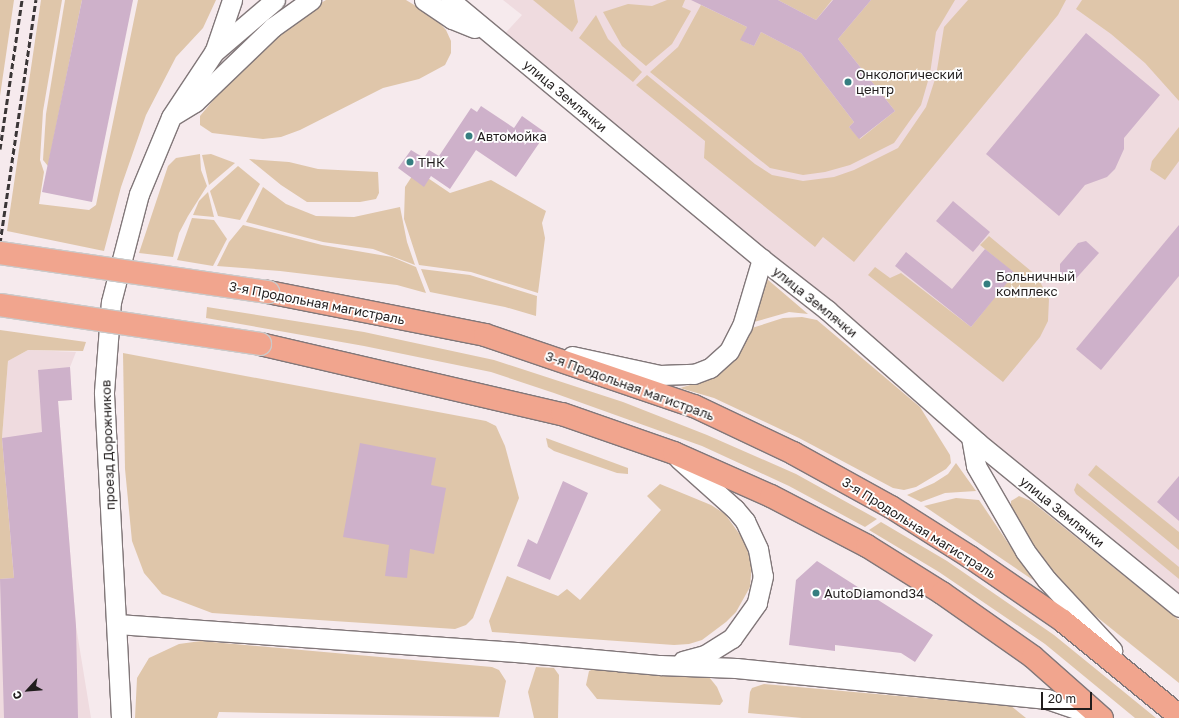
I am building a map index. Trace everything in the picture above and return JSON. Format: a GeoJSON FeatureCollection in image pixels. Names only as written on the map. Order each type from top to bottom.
{"type":"FeatureCollection","features":[{"type":"Feature","properties":{"kind":"highway","name":"3-я Продольная магистраль"},"geometry":{"type":"LineString","coordinates":[[0,253],[268,292],[485,335],[694,406],[793,453],[891,507],[970,557],[1063,621],[1179,716]]}},
{"type":"Feature","properties":{"kind":"highway"},"geometry":{"type":"LineString","coordinates":[[0,305],[260,344],[562,414],[674,453],[770,496],[867,546],[942,593],[1033,658],[1102,718]]}},
{"type":"Feature","properties":{"kind":"main road","name":"проезд Дорожников"},"geometry":{"type":"LineString","coordinates":[[121,718],[104,392],[111,302],[139,194],[171,117],[214,52],[232,0]]}},
{"type":"Feature","properties":{"kind":"main road","name":"проезд Дорожников"},"geometry":{"type":"LineString","coordinates":[[214,52],[276,0]]}},
{"type":"Feature","properties":{"kind":"main road"},"geometry":{"type":"LineString","coordinates":[[171,117],[195,102],[273,26],[311,0]]}},
{"type":"Feature","properties":{"kind":"main road"},"geometry":{"type":"LineString","coordinates":[[424,0],[452,19],[492,36]]}},
{"type":"Feature","properties":{"kind":"main road","name":"улица Землячки"},"geometry":{"type":"LineString","coordinates":[[450,0],[762,259],[827,310],[971,437],[1179,607]]}},
{"type":"Feature","properties":{"kind":"main road"},"geometry":{"type":"LineString","coordinates":[[464,0],[492,36]]}},
{"type":"Feature","properties":{"kind":"main road"},"geometry":{"type":"LineString","coordinates":[[485,335],[644,373],[677,376],[694,374],[710,368],[730,351],[747,313],[762,259]]}},
{"type":"Feature","properties":{"kind":"main road"},"geometry":{"type":"LineString","coordinates":[[971,437],[972,452],[976,466],[1025,551],[1047,580],[1095,634],[1179,712]]}},
{"type":"Feature","properties":{"kind":"main road"},"geometry":{"type":"LineString","coordinates":[[660,665],[695,659],[732,638],[757,603],[763,576],[758,549],[740,515],[674,453]]}},
{"type":"Feature","properties":{"kind":"main road"},"geometry":{"type":"LineString","coordinates":[[117,624],[516,652],[660,665],[736,668],[1025,696],[1064,704],[1091,718]]}},
{"type":"Feature","properties":{"kind":"shaded area"},"geometry":{"type":"Polygon","coordinates":[[[0,0],[14,0],[0,96],[0,0]]]}},
{"type":"Feature","properties":{"kind":"shaded area"},"geometry":{"type":"Polygon","coordinates":[[[41,0],[62,0],[43,111],[40,160],[44,172],[39,204],[89,210],[96,205],[138,0],[216,0],[203,28],[176,57],[146,115],[121,187],[104,251],[7,231],[41,0]]]}},
{"type":"Feature","properties":{"kind":"shaded area"},"geometry":{"type":"Polygon","coordinates":[[[65,0],[82,0],[48,166],[43,160],[46,114],[65,0]]]}},
{"type":"Feature","properties":{"kind":"shaded area"},"geometry":{"type":"Polygon","coordinates":[[[326,0],[406,0],[434,17],[446,30],[451,41],[451,53],[445,65],[419,79],[383,88],[300,130],[281,137],[263,139],[212,133],[200,125],[200,116],[231,79],[305,12],[326,0]]]}},
{"type":"Feature","properties":{"kind":"shaded area","name":"Больничный комплекс"},"geometry":{"type":"Polygon","coordinates":[[[503,0],[1179,0],[1179,607],[498,41],[522,15],[503,0]]]}},
{"type":"Feature","properties":{"kind":"shaded area"},"geometry":{"type":"Polygon","coordinates":[[[533,0],[574,0],[578,22],[572,32],[533,0]]]}},
{"type":"Feature","properties":{"kind":"shaded area"},"geometry":{"type":"Polygon","coordinates":[[[667,0],[685,0],[682,7],[691,11],[672,44],[646,66],[622,46],[603,12],[628,4],[652,6],[667,0]]]}},
{"type":"Feature","properties":{"kind":"shaded area"},"geometry":{"type":"Polygon","coordinates":[[[778,0],[832,0],[816,20],[778,0]]]}},
{"type":"Feature","properties":{"kind":"shaded area"},"geometry":{"type":"Polygon","coordinates":[[[871,0],[955,0],[936,32],[930,74],[921,105],[894,143],[850,165],[825,172],[803,175],[770,168],[650,72],[678,47],[701,5],[747,27],[741,40],[754,46],[761,32],[801,53],[854,122],[849,127],[860,139],[895,111],[838,39],[871,0]]]}},
{"type":"Feature","properties":{"kind":"shaded area"},"geometry":{"type":"Polygon","coordinates":[[[968,0],[1066,0],[1058,15],[854,262],[823,237],[815,247],[704,158],[705,141],[636,85],[647,75],[755,164],[772,175],[803,181],[834,177],[854,170],[898,148],[926,107],[936,76],[944,27],[968,0]]]}},
{"type":"Feature","properties":{"kind":"shaded area"},"geometry":{"type":"Polygon","coordinates":[[[1082,0],[1179,0],[1179,101],[1145,63],[1111,34],[1076,9],[1082,0]]]}},
{"type":"Feature","properties":{"kind":"shaded area"},"geometry":{"type":"Polygon","coordinates":[[[596,15],[608,39],[642,72],[633,82],[579,38],[596,15]]]}},
{"type":"Feature","properties":{"kind":"shaded area"},"geometry":{"type":"Polygon","coordinates":[[[1179,127],[1179,161],[1165,180],[1150,170],[1152,161],[1179,127]]]}},
{"type":"Feature","properties":{"kind":"shaded area"},"geometry":{"type":"Polygon","coordinates":[[[200,154],[201,170],[207,186],[179,233],[173,257],[139,253],[168,166],[176,158],[200,154]]]}},
{"type":"Feature","properties":{"kind":"shaded area"},"geometry":{"type":"Polygon","coordinates":[[[211,154],[235,163],[209,185],[202,155],[211,154]]]}},
{"type":"Feature","properties":{"kind":"shaded area"},"geometry":{"type":"Polygon","coordinates":[[[249,159],[289,162],[318,169],[378,172],[379,193],[376,199],[360,202],[307,202],[281,185],[249,159]]]}},
{"type":"Feature","properties":{"kind":"shaded area"},"geometry":{"type":"Polygon","coordinates":[[[238,166],[260,184],[240,220],[218,216],[210,191],[238,166]]]}},
{"type":"Feature","properties":{"kind":"shaded area"},"geometry":{"type":"Polygon","coordinates":[[[416,170],[450,193],[491,180],[546,211],[542,223],[545,238],[538,293],[471,272],[419,265],[404,219],[405,187],[416,170]]]}},
{"type":"Feature","properties":{"kind":"shaded area"},"geometry":{"type":"Polygon","coordinates":[[[263,187],[286,204],[316,216],[354,217],[400,207],[407,242],[415,265],[373,249],[323,242],[246,222],[263,187]]]}},
{"type":"Feature","properties":{"kind":"shaded area"},"geometry":{"type":"Polygon","coordinates":[[[208,192],[214,217],[193,215],[199,201],[208,192]]]}},
{"type":"Feature","properties":{"kind":"shaded area"},"geometry":{"type":"Polygon","coordinates":[[[192,218],[214,220],[227,239],[213,266],[177,260],[192,218]]]}},
{"type":"Feature","properties":{"kind":"shaded area"},"geometry":{"type":"Polygon","coordinates":[[[243,225],[322,245],[392,257],[416,267],[426,293],[397,285],[280,271],[217,266],[229,242],[243,225]]]}},
{"type":"Feature","properties":{"kind":"shaded area"},"geometry":{"type":"Polygon","coordinates":[[[989,236],[1037,276],[1049,299],[1048,321],[1040,337],[1003,382],[868,275],[875,267],[890,278],[901,273],[971,327],[1014,273],[980,245],[989,236]]]}},
{"type":"Feature","properties":{"kind":"shaded area"},"geometry":{"type":"Polygon","coordinates":[[[421,269],[470,275],[537,296],[536,316],[505,307],[430,292],[421,269]]]}},
{"type":"Feature","properties":{"kind":"shaded area"},"geometry":{"type":"Polygon","coordinates":[[[761,274],[808,314],[789,312],[754,322],[759,305],[761,274]]]}},
{"type":"Feature","properties":{"kind":"shaded area"},"geometry":{"type":"Polygon","coordinates":[[[207,307],[364,332],[494,360],[623,402],[707,435],[796,474],[877,519],[865,527],[789,486],[702,446],[491,372],[364,346],[206,318],[207,307]]]}},
{"type":"Feature","properties":{"kind":"shaded area"},"geometry":{"type":"Polygon","coordinates":[[[802,317],[817,320],[920,407],[950,455],[951,463],[946,469],[916,487],[904,490],[893,488],[799,438],[714,398],[680,388],[697,383],[729,364],[740,350],[752,328],[783,318],[802,317]]]}},
{"type":"Feature","properties":{"kind":"shaded area"},"geometry":{"type":"Polygon","coordinates":[[[0,330],[86,342],[83,351],[28,350],[8,361],[2,438],[14,578],[0,579],[0,330]]]}},
{"type":"Feature","properties":{"kind":"shaded area"},"geometry":{"type":"Polygon","coordinates":[[[28,350],[76,352],[70,367],[72,400],[58,401],[76,626],[91,718],[0,718],[0,579],[14,577],[2,438],[8,361],[28,350]]]}},
{"type":"Feature","properties":{"kind":"shaded area"},"geometry":{"type":"Polygon","coordinates":[[[123,353],[486,421],[496,426],[505,446],[519,498],[473,618],[466,625],[455,629],[212,613],[162,594],[144,573],[132,541],[125,469],[123,353]]]}},
{"type":"Feature","properties":{"kind":"shaded area"},"geometry":{"type":"Polygon","coordinates":[[[546,438],[628,468],[628,474],[617,473],[554,451],[548,447],[546,438]]]}},
{"type":"Feature","properties":{"kind":"shaded area"},"geometry":{"type":"Polygon","coordinates":[[[956,463],[976,491],[945,493],[921,502],[907,495],[934,483],[948,474],[956,463]]]}},
{"type":"Feature","properties":{"kind":"shaded area"},"geometry":{"type":"Polygon","coordinates":[[[1096,465],[1179,532],[1179,550],[1088,475],[1096,465]]]}},
{"type":"Feature","properties":{"kind":"shaded area"},"geometry":{"type":"Polygon","coordinates":[[[1077,483],[1179,567],[1179,579],[1076,494],[1074,490],[1077,483]]]}},
{"type":"Feature","properties":{"kind":"shaded area"},"geometry":{"type":"Polygon","coordinates":[[[660,484],[711,505],[725,514],[743,539],[752,563],[750,587],[736,612],[726,622],[702,640],[689,644],[674,645],[492,632],[489,621],[507,576],[558,596],[567,589],[580,600],[661,510],[647,496],[660,484]]]}},
{"type":"Feature","properties":{"kind":"shaded area"},"geometry":{"type":"Polygon","coordinates":[[[1019,496],[1031,501],[1179,620],[1179,683],[1067,593],[1055,580],[1011,515],[1011,501],[1019,496]]]}},
{"type":"Feature","properties":{"kind":"shaded area"},"geometry":{"type":"Polygon","coordinates":[[[956,498],[979,500],[1033,580],[924,506],[956,498]]]}},
{"type":"Feature","properties":{"kind":"shaded area"},"geometry":{"type":"Polygon","coordinates":[[[881,522],[947,561],[1054,635],[1156,718],[1135,718],[1045,644],[939,572],[869,530],[881,522]]]}},
{"type":"Feature","properties":{"kind":"shaded area"},"geometry":{"type":"Polygon","coordinates":[[[201,641],[492,667],[499,670],[506,681],[499,717],[219,712],[217,718],[135,718],[137,678],[149,658],[179,644],[201,641]]]}},
{"type":"Feature","properties":{"kind":"shaded area"},"geometry":{"type":"Polygon","coordinates":[[[536,667],[554,668],[559,675],[558,718],[534,718],[528,692],[536,667]]]}},
{"type":"Feature","properties":{"kind":"shaded area"},"geometry":{"type":"Polygon","coordinates":[[[594,669],[709,677],[717,687],[723,701],[720,705],[597,699],[586,685],[589,671],[594,669]]]}},
{"type":"Feature","properties":{"kind":"shaded area"},"geometry":{"type":"Polygon","coordinates":[[[764,684],[1011,706],[1026,718],[802,718],[748,713],[750,692],[752,688],[764,684]]]}},
{"type":"Feature","properties":{"kind":"building"},"geometry":{"type":"Polygon","coordinates":[[[82,0],[133,0],[92,202],[42,192],[82,0]]]}},
{"type":"Feature","properties":{"kind":"building","name":"Онкологический центр"},"geometry":{"type":"Polygon","coordinates":[[[691,0],[778,0],[816,20],[833,0],[871,0],[838,39],[895,111],[859,139],[849,127],[854,122],[801,53],[761,32],[754,46],[740,40],[747,27],[691,0]]]}},
{"type":"Feature","properties":{"kind":"building"},"geometry":{"type":"Polygon","coordinates":[[[1086,33],[1160,95],[1124,138],[1124,149],[1115,169],[1107,177],[1085,185],[1059,216],[986,154],[1086,33]]]}},
{"type":"Feature","properties":{"kind":"building"},"geometry":{"type":"Polygon","coordinates":[[[481,106],[514,128],[522,116],[546,133],[516,177],[476,150],[450,189],[431,176],[424,187],[398,168],[411,150],[424,158],[429,150],[439,156],[471,108],[477,112],[481,106]]]}},
{"type":"Feature","properties":{"kind":"building"},"geometry":{"type":"Polygon","coordinates":[[[953,201],[990,232],[973,252],[936,221],[953,201]]]}},
{"type":"Feature","properties":{"kind":"building"},"geometry":{"type":"Polygon","coordinates":[[[1179,225],[1179,276],[1101,370],[1076,349],[1179,225]]]}},
{"type":"Feature","properties":{"kind":"building"},"geometry":{"type":"Polygon","coordinates":[[[1086,241],[1099,253],[1072,283],[1060,272],[1060,264],[1078,243],[1086,241]]]}},
{"type":"Feature","properties":{"kind":"building"},"geometry":{"type":"Polygon","coordinates":[[[985,249],[1015,273],[971,327],[895,266],[906,252],[952,289],[985,249]]]}},
{"type":"Feature","properties":{"kind":"building"},"geometry":{"type":"Polygon","coordinates":[[[70,367],[72,400],[58,401],[76,626],[78,718],[4,718],[0,579],[14,578],[2,438],[42,432],[38,370],[70,367]]]}},
{"type":"Feature","properties":{"kind":"building"},"geometry":{"type":"Polygon","coordinates":[[[360,443],[436,458],[431,485],[446,488],[434,554],[410,549],[407,578],[385,576],[389,545],[343,537],[360,443]]]}},
{"type":"Feature","properties":{"kind":"building"},"geometry":{"type":"Polygon","coordinates":[[[1179,476],[1179,521],[1157,502],[1179,476]]]}},
{"type":"Feature","properties":{"kind":"building"},"geometry":{"type":"Polygon","coordinates":[[[563,481],[588,493],[550,580],[517,566],[528,539],[537,544],[563,481]]]}},
{"type":"Feature","properties":{"kind":"building"},"geometry":{"type":"Polygon","coordinates":[[[817,561],[933,635],[915,662],[901,653],[835,645],[835,651],[789,645],[796,580],[817,561]]]}},
{"type":"Feature","properties":{"kind":"railway"},"geometry":{"type":"LineString","coordinates":[[0,149],[22,0]]}},
{"type":"Feature","properties":{"kind":"railway"},"geometry":{"type":"LineString","coordinates":[[0,243],[36,0]]}},
{"type":"Feature","properties":{"kind":"place","name":"Онкологический центр"},"geometry":{"type":"Point","coordinates":[848,82]}},
{"type":"Feature","properties":{"kind":"place","name":"Автомойка"},"geometry":{"type":"Point","coordinates":[469,136]}},
{"type":"Feature","properties":{"kind":"place","name":"ТНК"},"geometry":{"type":"Point","coordinates":[410,162]}},
{"type":"Feature","properties":{"kind":"place","name":"Больничный комплекс"},"geometry":{"type":"Point","coordinates":[987,284]}},
{"type":"Feature","properties":{"kind":"place","name":"AutoDiamond34"},"geometry":{"type":"Point","coordinates":[816,593]}}]}
